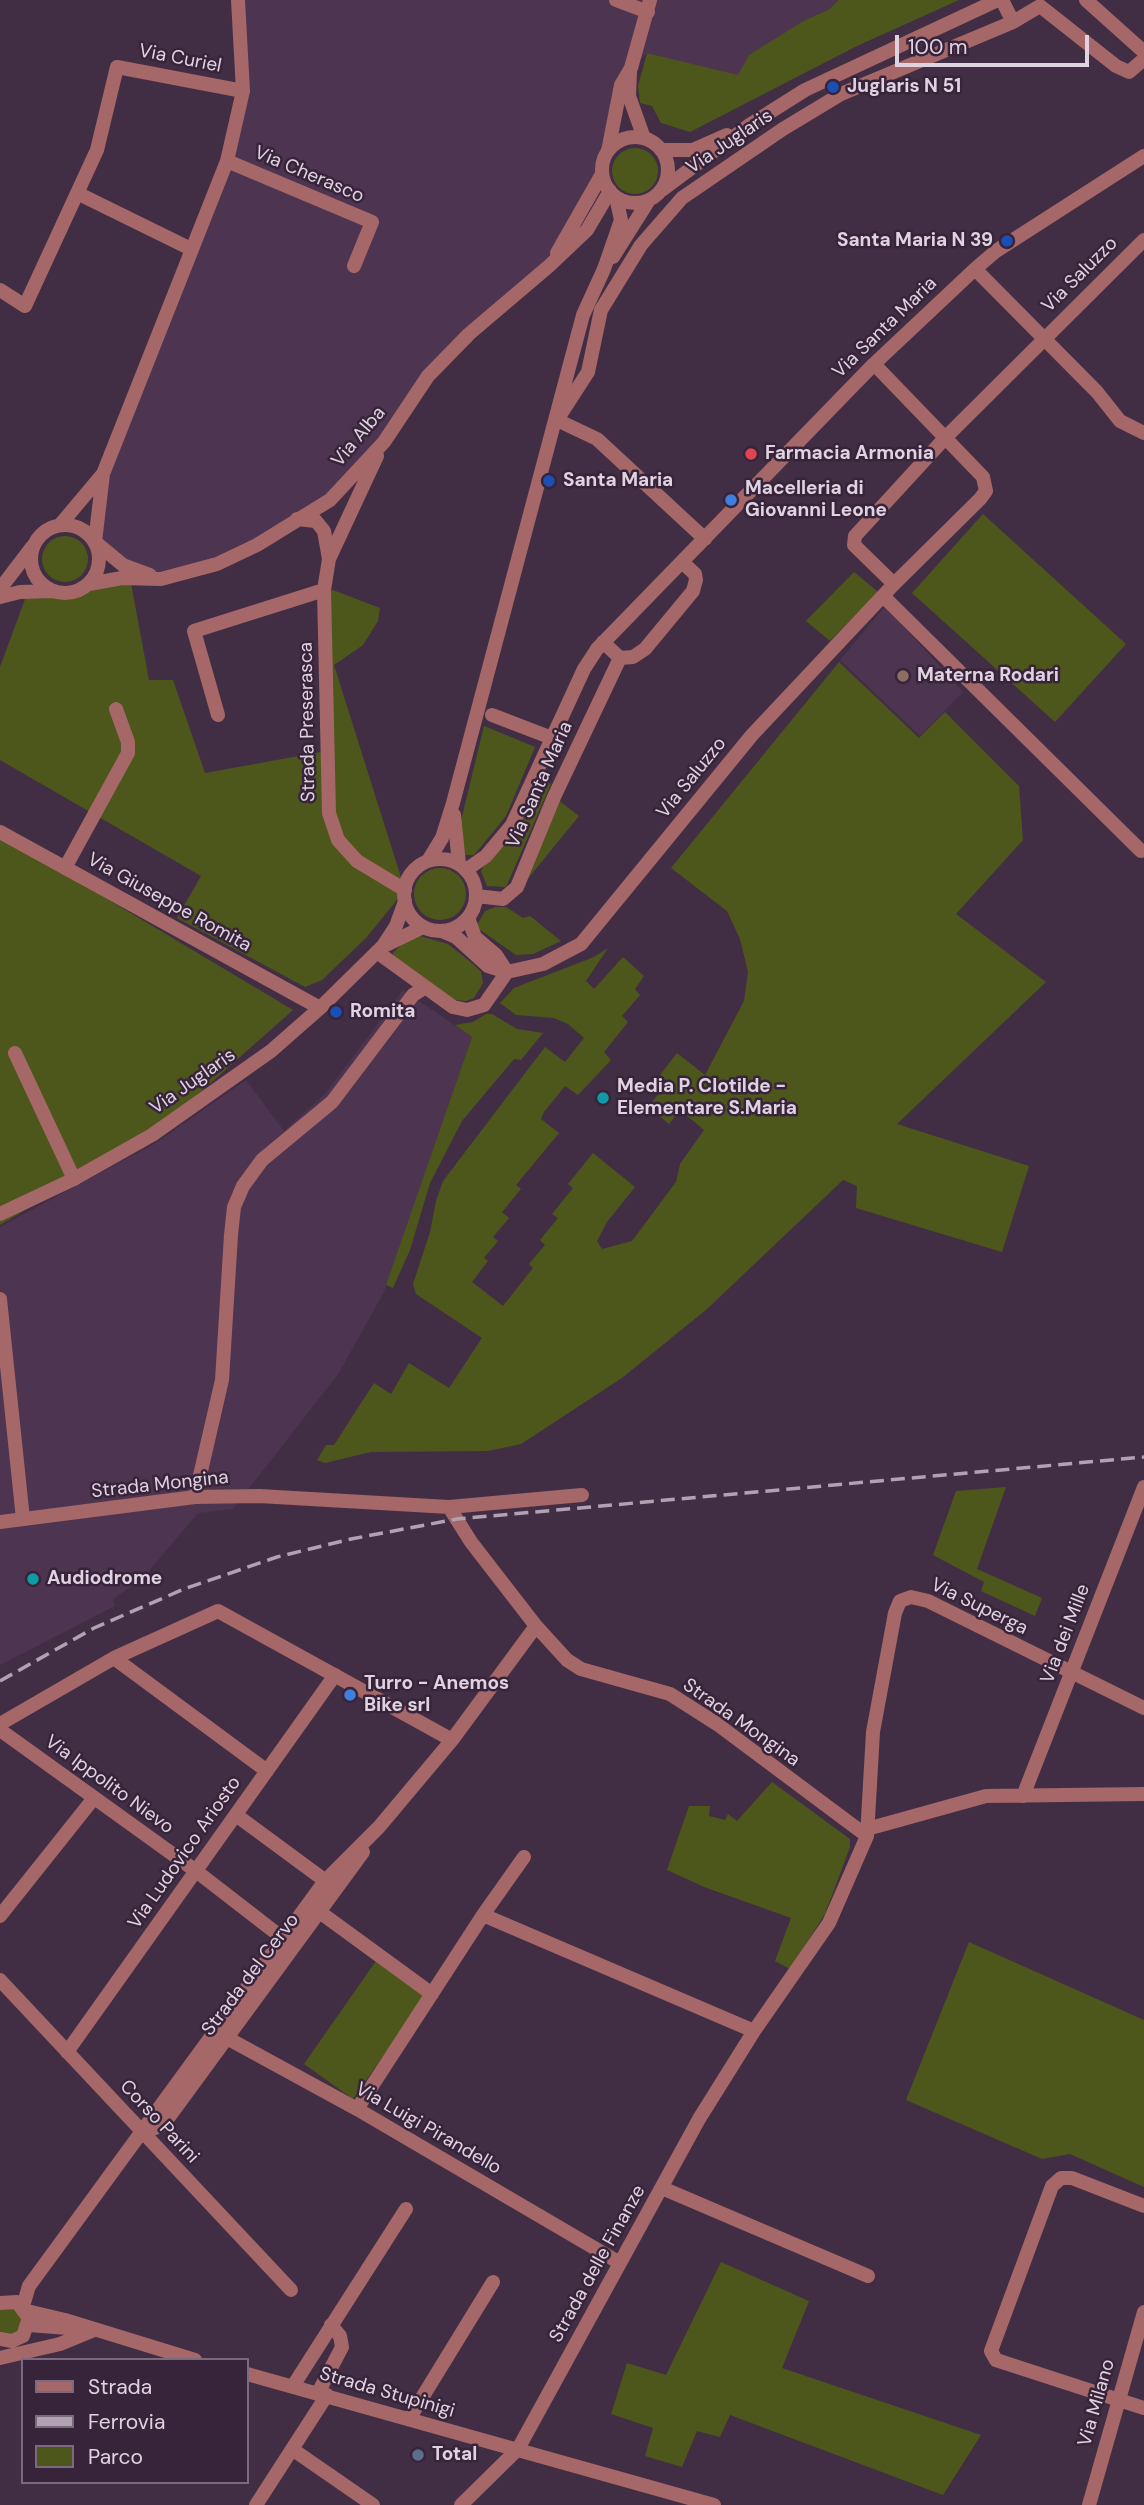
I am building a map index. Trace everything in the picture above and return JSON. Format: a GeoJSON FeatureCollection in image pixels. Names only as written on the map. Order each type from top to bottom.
{"type":"FeatureCollection","features":[{"type":"Feature","properties":{"kind":"street","name":"Via Curiel"},"geometry":{"type":"LineString","coordinates":[[95,542],[103,474],[227,161],[243,91],[238,0]]}},
{"type":"Feature","properties":{"kind":"street"},"geometry":{"type":"LineString","coordinates":[[616,0],[649,6],[631,68],[629,96],[644,138],[661,150],[668,170],[662,190],[649,200],[632,203],[613,194],[602,174],[621,85],[631,68]]}},
{"type":"Feature","properties":{"kind":"street","name":"Via Juglaris"},"geometry":{"type":"LineString","coordinates":[[557,420],[588,372],[601,310],[641,245],[682,198],[783,129],[841,94],[1013,22],[1000,0],[805,90],[748,126],[662,190]]}},
{"type":"Feature","properties":{"kind":"street"},"geometry":{"type":"LineString","coordinates":[[1086,0],[1144,52]]}},
{"type":"Feature","properties":{"kind":"street"},"geometry":{"type":"LineString","coordinates":[[1013,22],[1041,6],[1116,66],[1129,72],[1144,59]]}},
{"type":"Feature","properties":{"kind":"street","name":"Via Curiel"},"geometry":{"type":"LineString","coordinates":[[0,290],[25,306],[97,150],[117,67],[243,91]]}},
{"type":"Feature","properties":{"kind":"street","name":"Via Juglaris"},"geometry":{"type":"LineString","coordinates":[[661,150],[693,150],[748,126]]}},
{"type":"Feature","properties":{"kind":"street"},"geometry":{"type":"LineString","coordinates":[[608,151],[624,139],[644,138]]}},
{"type":"Feature","properties":{"kind":"street","name":"Via Santa Maria"},"geometry":{"type":"LineString","coordinates":[[462,867],[486,856],[512,824],[584,669],[604,642],[874,364],[975,269],[996,251],[1144,156]]}},
{"type":"Feature","properties":{"kind":"street","name":"Via Cherasco"},"geometry":{"type":"LineString","coordinates":[[227,161],[372,222],[354,266]]}},
{"type":"Feature","properties":{"kind":"street","name":"Via Alba"},"geometry":{"type":"LineString","coordinates":[[550,266],[602,174]]}},
{"type":"Feature","properties":{"kind":"street"},"geometry":{"type":"LineString","coordinates":[[77,193],[191,249]]}},
{"type":"Feature","properties":{"kind":"street","name":"Via Juglaris"},"geometry":{"type":"LineString","coordinates":[[428,861],[442,838],[453,803],[583,315],[604,269],[621,220],[613,194]]}},
{"type":"Feature","properties":{"kind":"street","name":"Via Alba"},"geometry":{"type":"LineString","coordinates":[[89,584],[122,578],[161,579],[217,564],[257,545],[330,499],[384,442],[428,376],[469,334],[550,266],[587,230],[613,194]]}},
{"type":"Feature","properties":{"kind":"street","name":"Via Juglaris"},"geometry":{"type":"LineString","coordinates":[[604,269],[649,200]]}},
{"type":"Feature","properties":{"kind":"street","name":"Via Saluzzo"},"geometry":{"type":"LineString","coordinates":[[894,584],[854,545],[855,536],[945,438],[1144,240]]}},
{"type":"Feature","properties":{"kind":"street","name":"Via Saluzzo"},"geometry":{"type":"LineString","coordinates":[[975,269],[1097,392],[1120,421],[1144,433]]}},
{"type":"Feature","properties":{"kind":"street","name":"Via Saluzzo"},"geometry":{"type":"LineString","coordinates":[[507,972],[543,964],[581,944],[752,735],[986,491],[983,477],[874,364]]}},
{"type":"Feature","properties":{"kind":"street"},"geometry":{"type":"LineString","coordinates":[[557,420],[597,439],[705,539]]}},
{"type":"Feature","properties":{"kind":"street","name":"Strada Preserasca"},"geometry":{"type":"LineString","coordinates":[[384,442],[329,559],[324,590],[329,813],[338,841],[357,861],[405,896]]}},
{"type":"Feature","properties":{"kind":"street","name":"Via Curiel"},"geometry":{"type":"LineString","coordinates":[[60,525],[103,474]]}},
{"type":"Feature","properties":{"kind":"street"},"geometry":{"type":"LineString","coordinates":[[330,499],[341,503],[346,511],[346,521]]}},
{"type":"Feature","properties":{"kind":"street","name":"Strada Preserasca"},"geometry":{"type":"LineString","coordinates":[[298,519],[316,521],[324,531],[329,559]]}},
{"type":"Feature","properties":{"kind":"street"},"geometry":{"type":"LineString","coordinates":[[0,589],[46,531],[60,525],[74,526],[86,531],[123,565],[161,579]]}},
{"type":"Feature","properties":{"kind":"street"},"geometry":{"type":"LineString","coordinates":[[0,597],[20,592],[65,593],[89,584],[99,564],[95,542]]}},
{"type":"Feature","properties":{"kind":"street"},"geometry":{"type":"LineString","coordinates":[[35,543],[32,554],[36,576],[53,591]]}},
{"type":"Feature","properties":{"kind":"street"},"geometry":{"type":"LineString","coordinates":[[604,642],[620,658],[633,657],[645,649],[696,585],[695,573],[682,562]]}},
{"type":"Feature","properties":{"kind":"street"},"geometry":{"type":"LineString","coordinates":[[218,715],[194,631],[324,590]]}},
{"type":"Feature","properties":{"kind":"street"},"geometry":{"type":"LineString","coordinates":[[883,596],[1141,851]]}},
{"type":"Feature","properties":{"kind":"street","name":"Via Santa Maria"},"geometry":{"type":"LineString","coordinates":[[476,896],[503,899],[513,893],[573,755],[620,658]]}},
{"type":"Feature","properties":{"kind":"street"},"geometry":{"type":"LineString","coordinates":[[65,868],[128,753],[128,742],[116,709]]}},
{"type":"Feature","properties":{"kind":"street"},"geometry":{"type":"LineString","coordinates":[[492,715],[551,741],[573,755]]}},
{"type":"Feature","properties":{"kind":"street","name":"Via Juglaris"},"geometry":{"type":"LineString","coordinates":[[453,803],[462,867]]}},
{"type":"Feature","properties":{"kind":"street","name":"Via Giuseppe Romita"},"geometry":{"type":"LineString","coordinates":[[0,832],[320,1008]]}},
{"type":"Feature","properties":{"kind":"street"},"geometry":{"type":"LineString","coordinates":[[442,931],[460,925],[468,918],[476,896],[472,877],[462,867],[448,860],[428,861],[411,874],[405,896],[416,921],[456,937],[488,966],[507,972]]}},
{"type":"Feature","properties":{"kind":"street","name":"Via Juglaris"},"geometry":{"type":"LineString","coordinates":[[0,1214],[74,1179],[152,1135],[271,1051],[380,949],[396,926],[405,896]]}},
{"type":"Feature","properties":{"kind":"street"},"geometry":{"type":"LineString","coordinates":[[468,918],[475,937],[496,955],[507,972]]}},
{"type":"Feature","properties":{"kind":"street","name":"Via Juglaris"},"geometry":{"type":"LineString","coordinates":[[380,949],[424,926]]}},
{"type":"Feature","properties":{"kind":"street"},"geometry":{"type":"LineString","coordinates":[[380,949],[424,988],[453,1007],[467,1010],[484,1005],[507,972]]}},
{"type":"Feature","properties":{"kind":"street"},"geometry":{"type":"LineString","coordinates":[[194,1497],[222,1380],[234,1207],[243,1186],[261,1160],[332,1102],[413,995],[424,988]]}},
{"type":"Feature","properties":{"kind":"street"},"geometry":{"type":"LineString","coordinates":[[15,1053],[74,1179]]}},
{"type":"Feature","properties":{"kind":"street"},"geometry":{"type":"LineString","coordinates":[[0,1299],[23,1519]]}},
{"type":"Feature","properties":{"kind":"street","name":"Via dei Mille"},"geometry":{"type":"LineString","coordinates":[[1023,1796],[1144,1487]]}},
{"type":"Feature","properties":{"kind":"street","name":"Strada Mongina"},"geometry":{"type":"LineString","coordinates":[[0,1522],[194,1497],[258,1496],[449,1507],[582,1495]]}},
{"type":"Feature","properties":{"kind":"street","name":"Strada Mongina"},"geometry":{"type":"LineString","coordinates":[[449,1507],[471,1542],[536,1626],[567,1660],[581,1669],[670,1694],[708,1718],[867,1832]]}},
{"type":"Feature","properties":{"kind":"street","name":"Via Superga"},"geometry":{"type":"LineString","coordinates":[[911,1597],[928,1601],[1144,1708]]}},
{"type":"Feature","properties":{"kind":"street","name":"Strada delle Finanze"},"geometry":{"type":"LineString","coordinates":[[461,2505],[518,2449],[699,2119],[754,2031],[829,1923],[867,1832],[873,1732],[895,1613],[900,1601],[911,1597]]}},
{"type":"Feature","properties":{"kind":"street"},"geometry":{"type":"LineString","coordinates":[[0,1724],[114,1658],[218,1611],[452,1740]]}},
{"type":"Feature","properties":{"kind":"street","name":"Strada del Cervo"},"geometry":{"type":"LineString","coordinates":[[14,2307],[142,2133],[222,2035],[288,1943],[325,1881],[379,1827],[452,1740],[536,1626]]}},
{"type":"Feature","properties":{"kind":"street"},"geometry":{"type":"LineString","coordinates":[[114,1658],[267,1771]]}},
{"type":"Feature","properties":{"kind":"street","name":"Via Ludovico Ariosto"},"geometry":{"type":"LineString","coordinates":[[67,2052],[335,1675]]}},
{"type":"Feature","properties":{"kind":"street","name":"Via Ippolito Nievo"},"geometry":{"type":"LineString","coordinates":[[0,1730],[196,1871],[288,1943]]}},
{"type":"Feature","properties":{"kind":"street"},"geometry":{"type":"LineString","coordinates":[[867,1832],[986,1796],[1144,1793]]}},
{"type":"Feature","properties":{"kind":"street"},"geometry":{"type":"LineString","coordinates":[[0,1916],[94,1798]]}},
{"type":"Feature","properties":{"kind":"street"},"geometry":{"type":"LineString","coordinates":[[236,1815],[338,1890]]}},
{"type":"Feature","properties":{"kind":"street","name":"Strada del Cervo"},"geometry":{"type":"LineString","coordinates":[[288,1943],[321,1913],[379,1827]]}},
{"type":"Feature","properties":{"kind":"street"},"geometry":{"type":"LineString","coordinates":[[357,2109],[524,1857]]}},
{"type":"Feature","properties":{"kind":"street"},"geometry":{"type":"LineString","coordinates":[[321,1913],[432,1994]]}},
{"type":"Feature","properties":{"kind":"street"},"geometry":{"type":"LineString","coordinates":[[484,1915],[754,2031]]}},
{"type":"Feature","properties":{"kind":"street","name":"Corso Parini"},"geometry":{"type":"LineString","coordinates":[[0,1980],[291,2290]]}},
{"type":"Feature","properties":{"kind":"street","name":"Via Luigi Pirandello"},"geometry":{"type":"LineString","coordinates":[[222,2035],[357,2109],[620,2263]]}},
{"type":"Feature","properties":{"kind":"street"},"geometry":{"type":"LineString","coordinates":[[1144,2206],[1072,2178],[1060,2178],[1052,2186],[991,2351],[996,2360],[1144,2408]]}},
{"type":"Feature","properties":{"kind":"street"},"geometry":{"type":"LineString","coordinates":[[662,2188],[868,2276]]}},
{"type":"Feature","properties":{"kind":"street"},"geometry":{"type":"LineString","coordinates":[[293,2386],[407,2209]]}},
{"type":"Feature","properties":{"kind":"street"},"geometry":{"type":"LineString","coordinates":[[409,2418],[494,2281]]}},
{"type":"Feature","properties":{"kind":"street"},"geometry":{"type":"LineString","coordinates":[[0,2339],[18,2340],[14,2307],[65,2320],[163,2356]]}},
{"type":"Feature","properties":{"kind":"street","name":"Via Milano"},"geometry":{"type":"LineString","coordinates":[[1089,2505],[1144,2312]]}},
{"type":"Feature","properties":{"kind":"street"},"geometry":{"type":"LineString","coordinates":[[256,2505],[292,2449],[322,2394],[342,2347],[340,2336],[331,2325]]}},
{"type":"Feature","properties":{"kind":"street"},"geometry":{"type":"LineString","coordinates":[[0,2358],[60,2344],[94,2330]]}},
{"type":"Feature","properties":{"kind":"street","name":"Strada Stupinigi"},"geometry":{"type":"LineString","coordinates":[[248,2374],[710,2504]]}},
{"type":"Feature","properties":{"kind":"street"},"geometry":{"type":"LineString","coordinates":[[292,2449],[373,2505]]}},
{"type":"Feature","properties":{"kind":"shaded area"},"geometry":{"type":"Polygon","coordinates":[[[238,0],[839,0],[828,10],[805,20],[738,76],[647,53],[631,68],[602,174],[549,266],[469,334],[330,500],[257,545],[161,579],[95,542],[103,474],[227,161],[243,91],[238,0]]]}},
{"type":"Feature","properties":{"kind":"shaded area","name":"Materna Rodari"},"geometry":{"type":"Polygon","coordinates":[[[885,606],[963,692],[920,736],[840,660],[885,606]]]}},
{"type":"Feature","properties":{"kind":"shaded area"},"geometry":{"type":"Polygon","coordinates":[[[403,990],[472,1037],[384,1292],[339,1373],[233,1509],[198,1513],[143,1578],[113,1599],[115,1606],[0,1665],[0,1227],[156,1143],[246,1080],[284,1131],[325,1094],[403,990]]]}},
{"type":"Feature","properties":{"kind":"green space"},"geometry":{"type":"Polygon","coordinates":[[[839,0],[959,0],[857,46],[690,132],[661,123],[652,106],[640,103],[638,86],[647,53],[738,75],[749,55],[805,20],[828,10],[839,0]]]}},
{"type":"Feature","properties":{"kind":"green space"},"geometry":{"type":"Polygon","coordinates":[[[635,148],[651,155],[658,171],[651,187],[635,194],[619,187],[612,171],[619,155],[635,148]]]}},
{"type":"Feature","properties":{"kind":"green space"},"geometry":{"type":"Polygon","coordinates":[[[983,514],[1126,644],[1055,722],[912,593],[983,514]]]}},
{"type":"Feature","properties":{"kind":"green space"},"geometry":{"type":"Polygon","coordinates":[[[65,536],[81,543],[88,559],[81,575],[65,582],[49,575],[42,559],[49,543],[65,536]]]}},
{"type":"Feature","properties":{"kind":"green space"},"geometry":{"type":"Polygon","coordinates":[[[854,572],[878,592],[830,641],[806,621],[854,572]]]}},
{"type":"Feature","properties":{"kind":"green space"},"geometry":{"type":"Polygon","coordinates":[[[130,578],[149,680],[173,680],[205,773],[321,752],[325,587],[380,608],[378,621],[363,645],[334,665],[405,890],[366,938],[322,980],[305,987],[177,918],[201,876],[0,760],[0,667],[28,591],[130,578]]]}},
{"type":"Feature","properties":{"kind":"green space"},"geometry":{"type":"Polygon","coordinates":[[[839,662],[919,738],[945,712],[1019,786],[1023,840],[956,914],[1046,982],[897,1124],[1029,1166],[1002,1252],[856,1208],[857,1186],[843,1180],[707,1309],[622,1378],[521,1444],[488,1451],[371,1452],[325,1463],[317,1460],[326,1445],[334,1445],[374,1383],[391,1394],[409,1363],[449,1388],[482,1338],[416,1294],[413,1284],[430,1232],[436,1201],[443,1181],[545,1047],[565,1062],[584,1038],[568,1024],[554,1018],[516,1015],[500,1003],[514,988],[594,957],[608,948],[586,981],[594,989],[623,957],[644,976],[635,989],[640,995],[622,1016],[628,1022],[604,1052],[611,1060],[578,1095],[565,1086],[544,1112],[541,1119],[559,1133],[516,1185],[521,1189],[502,1212],[509,1218],[493,1237],[498,1241],[484,1258],[488,1261],[472,1282],[503,1306],[533,1268],[529,1264],[545,1245],[540,1240],[558,1218],[552,1214],[573,1188],[568,1184],[593,1153],[635,1187],[607,1222],[597,1241],[602,1249],[632,1241],[676,1182],[680,1164],[704,1130],[680,1110],[669,1124],[648,1107],[668,1082],[660,1075],[677,1053],[705,1075],[744,1001],[748,972],[740,939],[727,911],[671,868],[839,662]]]}},
{"type":"Feature","properties":{"kind":"green space"},"geometry":{"type":"Polygon","coordinates":[[[484,726],[535,747],[506,816],[474,855],[462,855],[457,837],[484,726]]]}},
{"type":"Feature","properties":{"kind":"green space"},"geometry":{"type":"Polygon","coordinates":[[[538,777],[551,784],[506,887],[487,886],[481,871],[538,777]]]}},
{"type":"Feature","properties":{"kind":"green space"},"geometry":{"type":"Polygon","coordinates":[[[557,799],[579,816],[526,881],[557,799]]]}},
{"type":"Feature","properties":{"kind":"green space"},"geometry":{"type":"Polygon","coordinates":[[[0,835],[293,1010],[152,1135],[0,1225],[0,835]]]}},
{"type":"Feature","properties":{"kind":"green space"},"geometry":{"type":"Polygon","coordinates":[[[440,868],[450,870],[458,876],[464,884],[464,904],[458,912],[450,918],[440,920],[430,918],[422,912],[416,904],[414,894],[416,884],[422,876],[430,870],[440,868]]]}},
{"type":"Feature","properties":{"kind":"green space"},"geometry":{"type":"Polygon","coordinates":[[[506,907],[523,918],[530,916],[561,941],[533,954],[516,955],[476,927],[485,911],[506,907]]]}},
{"type":"Feature","properties":{"kind":"green space"},"geometry":{"type":"Polygon","coordinates":[[[410,936],[448,944],[473,964],[481,972],[483,983],[474,998],[466,1001],[454,1000],[393,959],[393,953],[410,936]]]}},
{"type":"Feature","properties":{"kind":"green space"},"geometry":{"type":"Polygon","coordinates":[[[486,1014],[492,1014],[517,1029],[543,1033],[521,1060],[514,1059],[462,1121],[430,1183],[410,1250],[393,1288],[386,1285],[472,1037],[455,1025],[473,1022],[486,1014]]]}},
{"type":"Feature","properties":{"kind":"green space"},"geometry":{"type":"Polygon","coordinates":[[[1006,1487],[977,1569],[1042,1598],[1035,1616],[981,1591],[984,1582],[933,1555],[956,1491],[1006,1487]]]}},
{"type":"Feature","properties":{"kind":"green space"},"geometry":{"type":"Polygon","coordinates":[[[772,1782],[850,1839],[850,1847],[825,1914],[790,1969],[775,1961],[791,1918],[704,1887],[667,1870],[689,1806],[710,1806],[709,1816],[725,1820],[728,1814],[737,1821],[772,1782]]]}},
{"type":"Feature","properties":{"kind":"green space"},"geometry":{"type":"Polygon","coordinates":[[[969,1942],[1144,2020],[1144,2187],[1070,2154],[1042,2159],[906,2100],[969,1942]]]}},
{"type":"Feature","properties":{"kind":"green space"},"geometry":{"type":"Polygon","coordinates":[[[376,1961],[426,1995],[353,2099],[304,2064],[376,1961]]]}},
{"type":"Feature","properties":{"kind":"green space"},"geometry":{"type":"Polygon","coordinates":[[[721,2262],[809,2301],[782,2368],[981,2435],[943,2495],[730,2415],[720,2437],[697,2431],[682,2467],[645,2456],[653,2428],[611,2414],[627,2363],[666,2375],[721,2262]]]}},
{"type":"Feature","properties":{"kind":"green space"},"geometry":{"type":"Polygon","coordinates":[[[13,2307],[23,2317],[17,2334],[0,2333],[0,2310],[13,2307]]]}},
{"type":"Feature","properties":{"kind":"railway"},"geometry":{"type":"LineString","coordinates":[[0,1681],[94,1628],[184,1589],[277,1557],[351,1539],[457,1519],[1144,1457]]}},
{"type":"Feature","properties":{"kind":"place","name":"Juglaris N 51"},"geometry":{"type":"Point","coordinates":[833,87]}},
{"type":"Feature","properties":{"kind":"place","name":"Santa Maria N 39"},"geometry":{"type":"Point","coordinates":[1007,241]}},
{"type":"Feature","properties":{"kind":"place","name":"Farmacia Armonia"},"geometry":{"type":"Point","coordinates":[751,454]}},
{"type":"Feature","properties":{"kind":"place","name":"Santa Maria"},"geometry":{"type":"Point","coordinates":[549,481]}},
{"type":"Feature","properties":{"kind":"place","name":"Macelleria di Giovanni Leone"},"geometry":{"type":"Point","coordinates":[731,500]}},
{"type":"Feature","properties":{"kind":"place","name":"Materna Rodari"},"geometry":{"type":"Point","coordinates":[903,676]}},
{"type":"Feature","properties":{"kind":"place","name":"Romita"},"geometry":{"type":"Point","coordinates":[336,1012]}},
{"type":"Feature","properties":{"kind":"place","name":"Media P. Clotilde - Elementare S.Maria"},"geometry":{"type":"Point","coordinates":[603,1098]}},
{"type":"Feature","properties":{"kind":"place","name":"Audiodrome"},"geometry":{"type":"Point","coordinates":[33,1579]}},
{"type":"Feature","properties":{"kind":"place","name":"Turro - Anemos Bike srl"},"geometry":{"type":"Point","coordinates":[350,1695]}},
{"type":"Feature","properties":{"kind":"place","name":"Total"},"geometry":{"type":"Point","coordinates":[418,2455]}}]}
